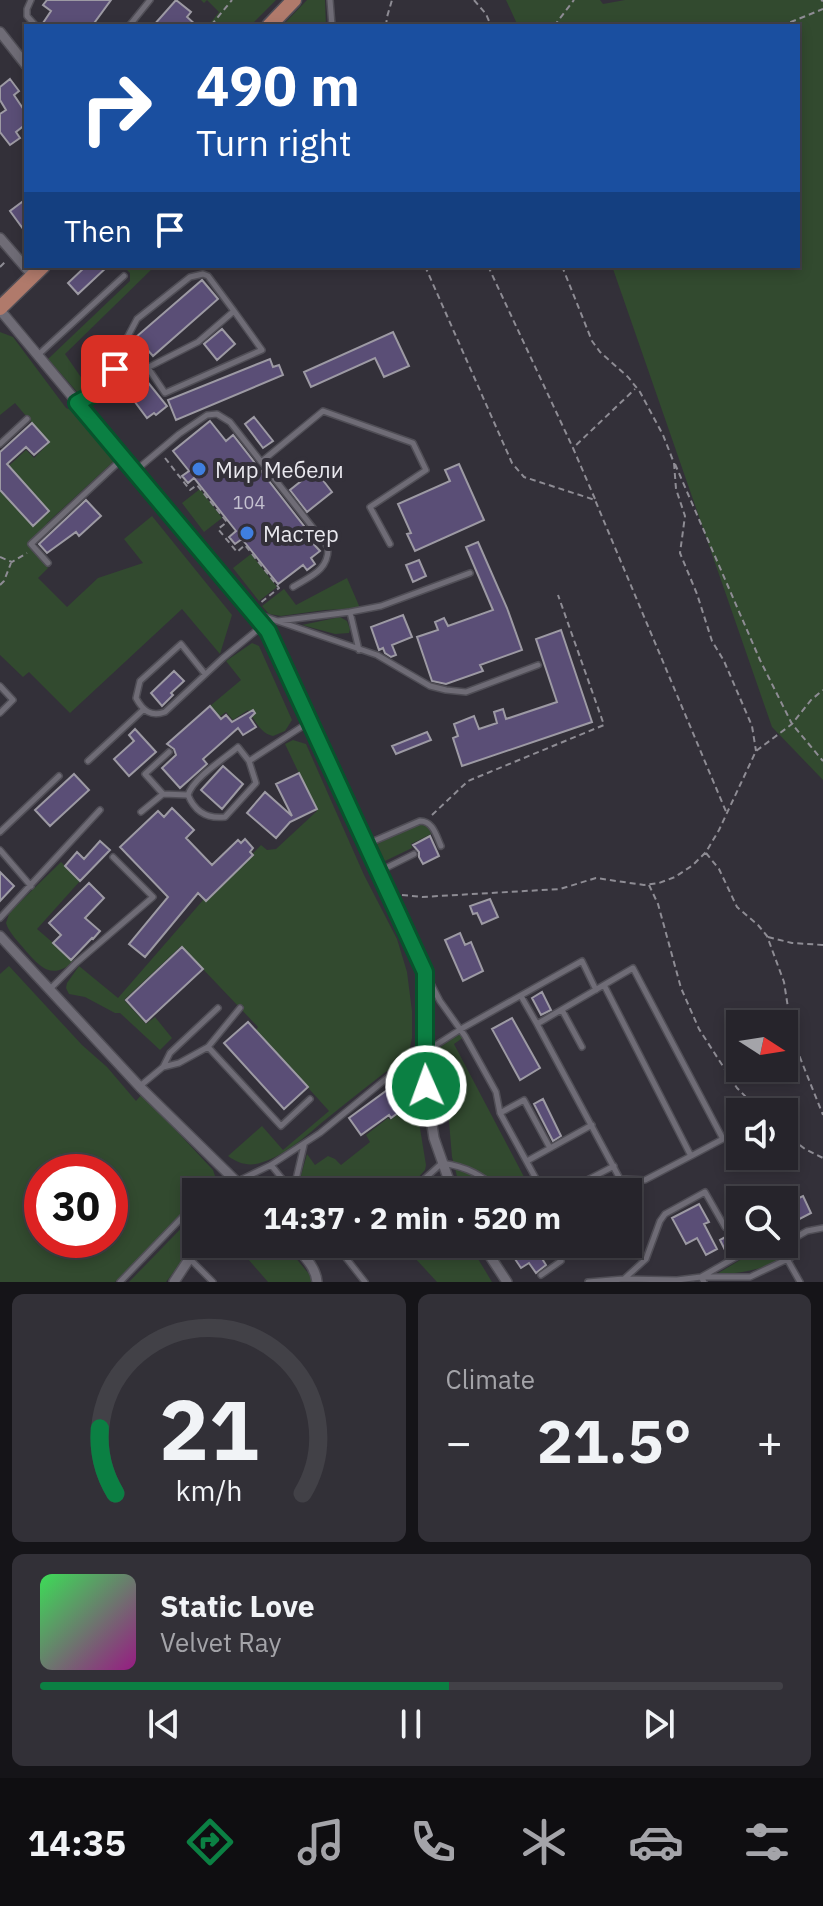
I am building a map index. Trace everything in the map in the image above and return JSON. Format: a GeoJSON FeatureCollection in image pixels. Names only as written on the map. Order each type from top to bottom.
{"type":"FeatureCollection","features":[{"type":"Feature","properties":{"kind":"main road"},"geometry":{"type":"LineString","coordinates":[[271,24],[294,0]]}},
{"type":"Feature","properties":{"kind":"main road"},"geometry":{"type":"LineString","coordinates":[[0,309],[38,271]]}},
{"type":"Feature","properties":{"kind":"street"},"geometry":{"type":"LineString","coordinates":[[0,32],[24,62]]}},
{"type":"Feature","properties":{"kind":"street"},"geometry":{"type":"LineString","coordinates":[[0,238],[24,259]]}},
{"type":"Feature","properties":{"kind":"street"},"geometry":{"type":"LineString","coordinates":[[0,309],[268,631],[425,972],[423,1056],[434,1138],[448,1178]]}},
{"type":"Feature","properties":{"kind":"street"},"geometry":{"type":"LineString","coordinates":[[0,936],[140,1087],[232,1178]]}},
{"type":"Feature","properties":{"kind":"street"},"geometry":{"type":"LineString","coordinates":[[174,1282],[189,1258]]}},
{"type":"Feature","properties":{"kind":"street"},"geometry":{"type":"LineString","coordinates":[[305,1258],[317,1282]]}},
{"type":"Feature","properties":{"kind":"street"},"geometry":{"type":"LineString","coordinates":[[491,1258],[507,1282]]}},
{"type":"Feature","properties":{"kind":"lane"},"geometry":{"type":"LineString","coordinates":[[131,24],[150,0]]}},
{"type":"Feature","properties":{"kind":"lane"},"geometry":{"type":"LineString","coordinates":[[330,0],[332,24]]}},
{"type":"Feature","properties":{"kind":"lane"},"geometry":{"type":"LineString","coordinates":[[28,1],[27,16],[34,24]]}},
{"type":"Feature","properties":{"kind":"lane"},"geometry":{"type":"LineString","coordinates":[[110,385],[119,353],[137,319],[190,277],[203,274],[208,276],[262,350],[165,393],[148,368]]}},
{"type":"Feature","properties":{"kind":"lane"},"geometry":{"type":"LineString","coordinates":[[37,355],[124,276]]}},
{"type":"Feature","properties":{"kind":"lane"},"geometry":{"type":"LineString","coordinates":[[77,403],[198,342],[234,311]]}},
{"type":"Feature","properties":{"kind":"lane"},"geometry":{"type":"LineString","coordinates":[[261,462],[323,411],[413,443],[426,470],[370,507],[390,544]]}},
{"type":"Feature","properties":{"kind":"lane"},"geometry":{"type":"LineString","coordinates":[[134,471],[207,415],[217,414],[230,422],[328,547],[324,567],[293,587]]}},
{"type":"Feature","properties":{"kind":"lane"},"geometry":{"type":"LineString","coordinates":[[0,444],[27,419]]}},
{"type":"Feature","properties":{"kind":"lane"},"geometry":{"type":"LineString","coordinates":[[48,563],[31,544],[123,458]]}},
{"type":"Feature","properties":{"kind":"lane"},"geometry":{"type":"LineString","coordinates":[[277,621],[381,606],[470,573]]}},
{"type":"Feature","properties":{"kind":"lane"},"geometry":{"type":"LineString","coordinates":[[252,612],[377,655],[430,686],[446,690],[466,692],[538,665]]}},
{"type":"Feature","properties":{"kind":"lane"},"geometry":{"type":"LineString","coordinates":[[350,612],[359,650]]}},
{"type":"Feature","properties":{"kind":"lane"},"geometry":{"type":"LineString","coordinates":[[205,674],[181,644],[140,681],[136,698],[143,710],[157,715],[165,712],[263,625]]}},
{"type":"Feature","properties":{"kind":"lane"},"geometry":{"type":"LineString","coordinates":[[0,686],[13,700],[0,713]]}},
{"type":"Feature","properties":{"kind":"lane"},"geometry":{"type":"LineString","coordinates":[[88,761],[143,710]]}},
{"type":"Feature","properties":{"kind":"lane"},"geometry":{"type":"LineString","coordinates":[[249,761],[309,722]]}},
{"type":"Feature","properties":{"kind":"lane"},"geometry":{"type":"LineString","coordinates":[[238,747],[249,761],[256,783],[225,817],[213,818],[203,814],[192,804],[188,795],[196,782],[238,747]]}},
{"type":"Feature","properties":{"kind":"lane"},"geometry":{"type":"LineString","coordinates":[[163,794],[145,774],[169,752]]}},
{"type":"Feature","properties":{"kind":"lane"},"geometry":{"type":"LineString","coordinates":[[0,832],[59,776]]}},
{"type":"Feature","properties":{"kind":"lane"},"geometry":{"type":"LineString","coordinates":[[141,812],[163,794],[188,795]]}},
{"type":"Feature","properties":{"kind":"lane"},"geometry":{"type":"LineString","coordinates":[[0,918],[100,810]]}},
{"type":"Feature","properties":{"kind":"lane"},"geometry":{"type":"LineString","coordinates":[[366,844],[425,821],[441,846]]}},
{"type":"Feature","properties":{"kind":"lane"},"geometry":{"type":"LineString","coordinates":[[0,850],[31,886]]}},
{"type":"Feature","properties":{"kind":"lane"},"geometry":{"type":"LineString","coordinates":[[379,872],[414,854]]}},
{"type":"Feature","properties":{"kind":"lane"},"geometry":{"type":"LineString","coordinates":[[49,989],[153,897],[113,857]]}},
{"type":"Feature","properties":{"kind":"lane"},"geometry":{"type":"LineString","coordinates":[[244,1178],[271,1165],[320,1133],[403,1065],[582,961],[596,990]]}},
{"type":"Feature","properties":{"kind":"lane"},"geometry":{"type":"LineString","coordinates":[[521,996],[620,1179],[645,1180],[723,1139],[633,968],[537,1024]]}},
{"type":"Feature","properties":{"kind":"lane"},"geometry":{"type":"LineString","coordinates":[[425,972],[496,1092],[500,1113],[540,1186],[553,1192],[568,1190],[614,1166]]}},
{"type":"Feature","properties":{"kind":"lane"},"geometry":{"type":"LineString","coordinates":[[604,985],[691,1156]]}},
{"type":"Feature","properties":{"kind":"lane"},"geometry":{"type":"LineString","coordinates":[[140,1087],[163,1067],[170,1053],[218,1008]]}},
{"type":"Feature","properties":{"kind":"lane"},"geometry":{"type":"LineString","coordinates":[[163,1067],[179,1063],[208,1047],[240,1008]]}},
{"type":"Feature","properties":{"kind":"lane"},"geometry":{"type":"LineString","coordinates":[[562,1010],[582,1047]]}},
{"type":"Feature","properties":{"kind":"lane"},"geometry":{"type":"LineString","coordinates":[[208,1047],[281,1126],[310,1099]]}},
{"type":"Feature","properties":{"kind":"lane"},"geometry":{"type":"LineString","coordinates":[[500,1113],[524,1100],[550,1148]]}},
{"type":"Feature","properties":{"kind":"lane"},"geometry":{"type":"LineString","coordinates":[[527,1161],[592,1125]]}},
{"type":"Feature","properties":{"kind":"lane"},"geometry":{"type":"LineString","coordinates":[[296,1178],[304,1144]]}},
{"type":"Feature","properties":{"kind":"lane"},"geometry":{"type":"LineString","coordinates":[[425,1178],[442,1163],[460,1165],[484,1178]]}},
{"type":"Feature","properties":{"kind":"lane"},"geometry":{"type":"LineString","coordinates":[[271,1165],[282,1178]]}},
{"type":"Feature","properties":{"kind":"lane"},"geometry":{"type":"LineString","coordinates":[[624,1279],[646,1259],[665,1214],[705,1192],[726,1226]]}},
{"type":"Feature","properties":{"kind":"lane"},"geometry":{"type":"LineString","coordinates":[[120,1282],[182,1218]]}},
{"type":"Feature","properties":{"kind":"lane"},"geometry":{"type":"LineString","coordinates":[[798,1236],[823,1228]]}},
{"type":"Feature","properties":{"kind":"lane"},"geometry":{"type":"LineString","coordinates":[[189,1258],[213,1282]]}},
{"type":"Feature","properties":{"kind":"lane"},"geometry":{"type":"LineString","coordinates":[[346,1258],[365,1282]]}},
{"type":"Feature","properties":{"kind":"lane"},"geometry":{"type":"LineString","coordinates":[[541,1275],[561,1261],[559,1258]]}},
{"type":"Feature","properties":{"kind":"lane"},"geometry":{"type":"LineString","coordinates":[[703,1280],[737,1258]]}},
{"type":"Feature","properties":{"kind":"lane"},"geometry":{"type":"LineString","coordinates":[[588,1282],[750,1277],[787,1259],[800,1282]]}},
{"type":"Feature","properties":{"kind":"path"},"geometry":{"type":"LineString","coordinates":[[213,24],[232,0]]}},
{"type":"Feature","properties":{"kind":"path"},"geometry":{"type":"LineString","coordinates":[[386,24],[392,0]]}},
{"type":"Feature","properties":{"kind":"path"},"geometry":{"type":"LineString","coordinates":[[474,0],[490,24]]}},
{"type":"Feature","properties":{"kind":"path"},"geometry":{"type":"LineString","coordinates":[[556,24],[574,0]]}},
{"type":"Feature","properties":{"kind":"path"},"geometry":{"type":"LineString","coordinates":[[786,24],[823,9]]}},
{"type":"Feature","properties":{"kind":"path"},"geometry":{"type":"LineString","coordinates":[[426,268],[512,463],[524,477],[595,500]]}},
{"type":"Feature","properties":{"kind":"path"},"geometry":{"type":"LineString","coordinates":[[489,268],[573,448],[727,814]]}},
{"type":"Feature","properties":{"kind":"path"},"geometry":{"type":"LineString","coordinates":[[563,268],[592,341],[637,387],[663,435],[760,660],[792,724],[823,761]]}},
{"type":"Feature","properties":{"kind":"path"},"geometry":{"type":"LineString","coordinates":[[573,448],[637,387]]}},
{"type":"Feature","properties":{"kind":"path"},"geometry":{"type":"LineString","coordinates":[[159,451],[190,490],[197,485],[227,522],[218,529],[237,552],[245,545],[279,588],[252,612]]}},
{"type":"Feature","properties":{"kind":"path"},"geometry":{"type":"LineString","coordinates":[[674,463],[676,489],[685,516],[680,553],[712,641],[752,726],[756,751]]}},
{"type":"Feature","properties":{"kind":"path"},"geometry":{"type":"LineString","coordinates":[[0,585],[12,562],[34,547]]}},
{"type":"Feature","properties":{"kind":"path"},"geometry":{"type":"LineString","coordinates":[[0,557],[12,562]]}},
{"type":"Feature","properties":{"kind":"path"},"geometry":{"type":"LineString","coordinates":[[425,821],[468,781],[604,725],[558,595]]}},
{"type":"Feature","properties":{"kind":"path"},"geometry":{"type":"LineString","coordinates":[[389,894],[422,897],[560,889],[596,878],[649,884],[675,877],[706,852],[756,751],[792,724],[823,690]]}},
{"type":"Feature","properties":{"kind":"path"},"geometry":{"type":"LineString","coordinates":[[706,852],[719,869],[737,907],[767,936],[784,982],[793,1040],[823,1115]]}},
{"type":"Feature","properties":{"kind":"path"},"geometry":{"type":"LineString","coordinates":[[649,884],[658,904],[681,988],[699,1029],[737,1088],[747,1098]]}},
{"type":"Feature","properties":{"kind":"path"},"geometry":{"type":"LineString","coordinates":[[767,936],[792,943],[823,945]]}},
{"type":"Feature","properties":{"kind":"path"},"geometry":{"type":"LineString","coordinates":[[798,1144],[823,1158]]}},
{"type":"Feature","properties":{"kind":"green space"},"geometry":{"type":"Polygon","coordinates":[[[207,0],[276,0],[252,24],[210,24],[219,12],[207,0]]]}},
{"type":"Feature","properties":{"kind":"green space"},"geometry":{"type":"Polygon","coordinates":[[[307,0],[325,0],[326,24],[284,24],[307,0]]]}},
{"type":"Feature","properties":{"kind":"green space"},"geometry":{"type":"Polygon","coordinates":[[[506,0],[600,0],[603,4],[625,0],[823,0],[823,780],[772,727],[613,268],[800,268],[800,24],[517,24],[506,0]]]}},
{"type":"Feature","properties":{"kind":"green space"},"geometry":{"type":"Polygon","coordinates":[[[125,268],[153,268],[65,354],[87,386],[78,393],[48,359],[130,281],[130,273],[125,268]]]}},
{"type":"Feature","properties":{"kind":"green space"},"geometry":{"type":"Polygon","coordinates":[[[0,332],[13,337],[66,408],[114,461],[27,545],[48,568],[38,578],[67,607],[98,578],[143,563],[124,539],[152,516],[232,615],[220,654],[182,609],[70,713],[29,672],[23,677],[0,655],[0,474],[26,450],[34,458],[49,443],[15,403],[0,415],[0,332]]]}},
{"type":"Feature","properties":{"kind":"green space"},"geometry":{"type":"Polygon","coordinates":[[[200,489],[222,518],[204,532],[182,503],[200,489]]]}},
{"type":"Feature","properties":{"kind":"green space"},"geometry":{"type":"Polygon","coordinates":[[[251,554],[277,587],[259,601],[233,568],[251,554]]]}},
{"type":"Feature","properties":{"kind":"green space"},"geometry":{"type":"Polygon","coordinates":[[[347,578],[360,608],[281,616],[269,614],[262,606],[284,589],[296,605],[347,578]]]}},
{"type":"Feature","properties":{"kind":"green space"},"geometry":{"type":"Polygon","coordinates":[[[340,617],[347,621],[349,633],[335,634],[302,625],[340,617]]]}},
{"type":"Feature","properties":{"kind":"green space"},"geometry":{"type":"Polygon","coordinates":[[[252,643],[259,646],[292,720],[285,731],[273,736],[261,729],[248,710],[233,720],[226,712],[219,717],[210,706],[241,680],[226,661],[252,643]]]}},
{"type":"Feature","properties":{"kind":"green space"},"geometry":{"type":"Polygon","coordinates":[[[293,740],[306,744],[364,875],[397,939],[407,972],[412,1038],[409,1052],[404,1058],[296,1144],[258,1164],[240,1163],[228,1156],[262,1126],[283,1150],[329,1111],[256,1030],[258,1027],[181,946],[124,1000],[146,1024],[155,1017],[172,1038],[160,1050],[120,1013],[85,997],[69,994],[66,988],[79,966],[118,998],[204,899],[207,901],[261,845],[267,850],[276,849],[317,811],[285,744],[293,740]]]}},
{"type":"Feature","properties":{"kind":"green space"},"geometry":{"type":"Polygon","coordinates":[[[420,824],[428,827],[431,834],[411,844],[412,848],[385,861],[377,844],[420,824]]]}},
{"type":"Feature","properties":{"kind":"green space"},"geometry":{"type":"Polygon","coordinates":[[[61,862],[80,881],[37,929],[74,961],[53,971],[36,962],[6,923],[15,907],[61,862]]]}},
{"type":"Feature","properties":{"kind":"green space"},"geometry":{"type":"Polygon","coordinates":[[[9,966],[136,1101],[142,1094],[213,1170],[215,1176],[182,1178],[182,1213],[115,1282],[0,1282],[0,974],[9,966]]]}},
{"type":"Feature","properties":{"kind":"green space"},"geometry":{"type":"Polygon","coordinates":[[[460,1034],[464,1037],[454,1044],[525,1178],[457,1178],[452,1157],[448,1109],[432,1070],[434,1053],[460,1034]]]}},
{"type":"Feature","properties":{"kind":"green space"},"geometry":{"type":"Polygon","coordinates":[[[414,1092],[426,1165],[418,1178],[300,1178],[307,1154],[315,1165],[328,1156],[341,1165],[370,1142],[366,1135],[403,1110],[402,1103],[414,1092]]]}},
{"type":"Feature","properties":{"kind":"green space"},"geometry":{"type":"Polygon","coordinates":[[[182,1227],[184,1258],[166,1282],[129,1282],[182,1227]]]}},
{"type":"Feature","properties":{"kind":"green space"},"geometry":{"type":"Polygon","coordinates":[[[247,1258],[296,1258],[312,1282],[268,1282],[247,1258]]]}},
{"type":"Feature","properties":{"kind":"green space"},"geometry":{"type":"Polygon","coordinates":[[[415,1258],[477,1258],[492,1282],[437,1282],[415,1258]]]}},
{"type":"Feature","properties":{"kind":"green space"},"geometry":{"type":"Polygon","coordinates":[[[744,1258],[782,1258],[771,1265],[715,1275],[744,1258]]]}},
{"type":"Feature","properties":{"kind":"building"},"geometry":{"type":"Polygon","coordinates":[[[47,0],[111,0],[93,24],[42,24],[51,11],[43,5],[47,0]]]}},
{"type":"Feature","properties":{"kind":"building"},"geometry":{"type":"Polygon","coordinates":[[[176,0],[191,12],[187,17],[195,24],[155,24],[176,0]]]}},
{"type":"Feature","properties":{"kind":"building"},"geometry":{"type":"Polygon","coordinates":[[[10,79],[19,91],[14,95],[24,110],[24,126],[16,132],[20,138],[10,145],[0,132],[0,114],[6,110],[0,100],[0,87],[10,79]]]}},
{"type":"Feature","properties":{"kind":"building"},"geometry":{"type":"Polygon","coordinates":[[[24,200],[24,230],[10,211],[24,200]]]}},
{"type":"Feature","properties":{"kind":"building"},"geometry":{"type":"Polygon","coordinates":[[[84,268],[106,268],[78,294],[68,283],[84,268]]]}},
{"type":"Feature","properties":{"kind":"building"},"geometry":{"type":"Polygon","coordinates":[[[202,280],[218,299],[153,356],[136,337],[202,280]]]}},
{"type":"Feature","properties":{"kind":"building"},"geometry":{"type":"Polygon","coordinates":[[[222,329],[235,344],[217,360],[204,344],[222,329]]]}},
{"type":"Feature","properties":{"kind":"building"},"geometry":{"type":"Polygon","coordinates":[[[393,332],[409,366],[384,377],[375,358],[311,387],[304,372],[393,332]]]}},
{"type":"Feature","properties":{"kind":"building"},"geometry":{"type":"Polygon","coordinates":[[[270,359],[273,367],[279,365],[283,375],[176,420],[168,400],[270,359]]]}},
{"type":"Feature","properties":{"kind":"building"},"geometry":{"type":"Polygon","coordinates":[[[146,380],[167,406],[147,418],[129,394],[146,380]]]}},
{"type":"Feature","properties":{"kind":"building"},"geometry":{"type":"Polygon","coordinates":[[[254,417],[273,441],[263,448],[245,424],[254,417]]]}},
{"type":"Feature","properties":{"kind":"building"},"geometry":{"type":"Polygon","coordinates":[[[210,421],[226,441],[233,435],[311,535],[308,538],[320,551],[311,558],[315,564],[307,570],[303,565],[278,584],[242,539],[235,544],[229,537],[236,531],[194,478],[188,483],[182,476],[189,471],[173,451],[210,421]]]}},
{"type":"Feature","properties":{"kind":"building"},"geometry":{"type":"Polygon","coordinates":[[[32,423],[49,442],[34,455],[26,447],[7,464],[49,511],[33,526],[0,490],[0,452],[32,423]]]}},
{"type":"Feature","properties":{"kind":"building"},"geometry":{"type":"Polygon","coordinates":[[[459,464],[484,520],[415,551],[398,504],[450,481],[445,470],[459,464]]]}},
{"type":"Feature","properties":{"kind":"building"},"geometry":{"type":"Polygon","coordinates":[[[315,470],[332,492],[307,512],[290,490],[315,470]]]}},
{"type":"Feature","properties":{"kind":"building"},"geometry":{"type":"Polygon","coordinates":[[[86,500],[101,516],[79,536],[76,532],[47,553],[39,544],[86,500]]]}},
{"type":"Feature","properties":{"kind":"building"},"geometry":{"type":"Polygon","coordinates":[[[478,542],[522,650],[480,665],[483,671],[446,684],[432,681],[417,637],[438,630],[435,622],[444,618],[448,626],[493,610],[466,547],[478,542]]]}},
{"type":"Feature","properties":{"kind":"building"},"geometry":{"type":"Polygon","coordinates":[[[419,560],[426,576],[413,582],[406,565],[419,560]]]}},
{"type":"Feature","properties":{"kind":"building"},"geometry":{"type":"Polygon","coordinates":[[[403,615],[412,637],[392,645],[396,655],[391,657],[383,648],[379,650],[371,627],[403,615]]]}},
{"type":"Feature","properties":{"kind":"building"},"geometry":{"type":"Polygon","coordinates":[[[561,630],[592,722],[462,766],[453,738],[458,736],[454,724],[474,716],[479,729],[497,723],[494,712],[503,709],[506,719],[557,702],[536,639],[561,630]]]}},
{"type":"Feature","properties":{"kind":"building"},"geometry":{"type":"Polygon","coordinates":[[[174,671],[184,681],[162,706],[151,693],[174,671]]]}},
{"type":"Feature","properties":{"kind":"building"},"geometry":{"type":"Polygon","coordinates":[[[210,706],[221,719],[226,715],[232,722],[253,710],[255,713],[250,718],[256,727],[243,735],[238,728],[203,759],[207,764],[180,788],[162,768],[176,755],[167,744],[210,706]]]}},
{"type":"Feature","properties":{"kind":"building"},"geometry":{"type":"Polygon","coordinates":[[[135,729],[156,752],[129,776],[114,759],[134,741],[129,735],[135,729]]]}},
{"type":"Feature","properties":{"kind":"building"},"geometry":{"type":"Polygon","coordinates":[[[427,732],[431,740],[396,754],[392,746],[427,732]]]}},
{"type":"Feature","properties":{"kind":"building"},"geometry":{"type":"Polygon","coordinates":[[[223,766],[243,784],[222,809],[201,790],[223,766]]]}},
{"type":"Feature","properties":{"kind":"building"},"geometry":{"type":"Polygon","coordinates":[[[299,773],[317,809],[290,822],[276,838],[247,813],[265,792],[292,816],[276,784],[299,773]]]}},
{"type":"Feature","properties":{"kind":"building"},"geometry":{"type":"Polygon","coordinates":[[[74,774],[89,790],[50,826],[35,810],[74,774]]]}},
{"type":"Feature","properties":{"kind":"building"},"geometry":{"type":"Polygon","coordinates":[[[172,808],[194,830],[186,838],[212,865],[238,840],[241,843],[245,839],[253,848],[250,852],[253,855],[206,901],[198,893],[145,957],[129,944],[168,897],[120,847],[158,811],[164,817],[172,808]]]}},
{"type":"Feature","properties":{"kind":"building"},"geometry":{"type":"Polygon","coordinates":[[[430,836],[439,856],[423,864],[413,845],[430,836]]]}},
{"type":"Feature","properties":{"kind":"building"},"geometry":{"type":"Polygon","coordinates":[[[100,841],[110,850],[80,881],[65,866],[77,852],[84,859],[100,841]]]}},
{"type":"Feature","properties":{"kind":"building"},"geometry":{"type":"Polygon","coordinates":[[[0,872],[14,886],[0,901],[0,872]]]}},
{"type":"Feature","properties":{"kind":"building"},"geometry":{"type":"Polygon","coordinates":[[[89,883],[104,898],[85,918],[100,931],[71,960],[53,943],[61,935],[49,923],[89,883]]]}},
{"type":"Feature","properties":{"kind":"building"},"geometry":{"type":"Polygon","coordinates":[[[490,899],[498,917],[482,924],[470,906],[490,899]]]}},
{"type":"Feature","properties":{"kind":"building"},"geometry":{"type":"Polygon","coordinates":[[[460,933],[465,945],[471,942],[483,971],[463,981],[445,940],[460,933]]]}},
{"type":"Feature","properties":{"kind":"building"},"geometry":{"type":"Polygon","coordinates":[[[182,947],[203,969],[146,1022],[126,1000],[182,947]]]}},
{"type":"Feature","properties":{"kind":"building"},"geometry":{"type":"Polygon","coordinates":[[[542,992],[551,1010],[541,1015],[532,998],[542,992]]]}},
{"type":"Feature","properties":{"kind":"building"},"geometry":{"type":"Polygon","coordinates":[[[512,1018],[540,1068],[520,1080],[492,1029],[512,1018]]]}},
{"type":"Feature","properties":{"kind":"building"},"geometry":{"type":"Polygon","coordinates":[[[248,1022],[308,1087],[284,1109],[224,1043],[248,1022]]]}},
{"type":"Feature","properties":{"kind":"building"},"geometry":{"type":"Polygon","coordinates":[[[390,1088],[402,1110],[391,1118],[389,1115],[361,1135],[349,1118],[390,1088]]]}},
{"type":"Feature","properties":{"kind":"building"},"geometry":{"type":"Polygon","coordinates":[[[543,1099],[561,1136],[553,1141],[534,1104],[543,1099]]]}},
{"type":"Feature","properties":{"kind":"building"},"geometry":{"type":"Polygon","coordinates":[[[803,1196],[811,1213],[798,1220],[798,1198],[803,1196]]]}},
{"type":"Feature","properties":{"kind":"building"},"geometry":{"type":"Polygon","coordinates":[[[699,1204],[709,1222],[704,1224],[717,1249],[706,1255],[697,1238],[686,1244],[672,1218],[699,1204]]]}},
{"type":"Feature","properties":{"kind":"building"},"geometry":{"type":"Polygon","coordinates":[[[726,1237],[726,1252],[720,1240],[726,1237]]]}},
{"type":"Feature","properties":{"kind":"building"},"geometry":{"type":"Polygon","coordinates":[[[514,1258],[542,1258],[546,1265],[536,1273],[529,1263],[521,1268],[514,1258]]]}},
{"type":"Feature","properties":{"kind":"place","name":"Мир Мебели"},"geometry":{"type":"Point","coordinates":[199,469]}},
{"type":"Feature","properties":{"kind":"place","name":"Мастер"},"geometry":{"type":"Point","coordinates":[247,533]}},
{"type":"Feature","properties":{"kind":"route"},"geometry":{"type":"LineString","coordinates":[[115,369],[110,385],[77,403],[268,631],[425,972],[425,1052],[422,1061],[426,1086]]}}]}
